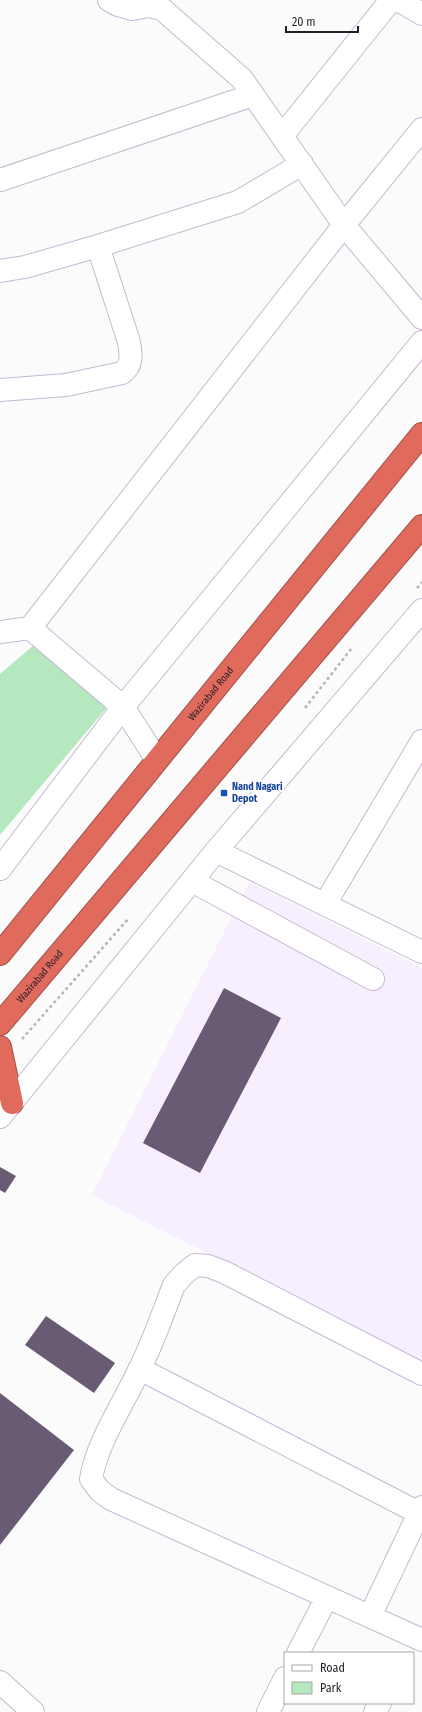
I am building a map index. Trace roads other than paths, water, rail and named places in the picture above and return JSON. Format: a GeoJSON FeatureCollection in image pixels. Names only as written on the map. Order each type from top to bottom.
{"type":"FeatureCollection","features":[{"type":"Feature","properties":{"kind":"highway","name":"Wazirabad Road"},"geometry":{"type":"LineString","coordinates":[[0,954],[422,434]]}},
{"type":"Feature","properties":{"kind":"highway","name":"Wazirabad Road"},"geometry":{"type":"LineString","coordinates":[[0,1024],[422,526]]}},
{"type":"Feature","properties":{"kind":"highway"},"geometry":{"type":"LineString","coordinates":[[0,1047],[4,1059],[6,1110]]}},
{"type":"Feature","properties":{"kind":"street"},"geometry":{"type":"LineString","coordinates":[[109,0],[118,5],[132,8],[148,6],[162,9],[242,79],[344,225],[422,318]]}},
{"type":"Feature","properties":{"kind":"street"},"geometry":{"type":"LineString","coordinates":[[282,136],[391,0]]}},
{"type":"Feature","properties":{"kind":"street"},"geometry":{"type":"LineString","coordinates":[[398,0],[422,14]]}},
{"type":"Feature","properties":{"kind":"street"},"geometry":{"type":"LineString","coordinates":[[0,180],[253,95]]}},
{"type":"Feature","properties":{"kind":"street"},"geometry":{"type":"LineString","coordinates":[[0,632],[30,628],[344,225],[422,129]]}},
{"type":"Feature","properties":{"kind":"street"},"geometry":{"type":"LineString","coordinates":[[0,271],[25,267],[98,246],[238,202],[302,164]]}},
{"type":"Feature","properties":{"kind":"street"},"geometry":{"type":"LineString","coordinates":[[0,390],[66,385],[122,373],[129,368],[132,357],[129,342],[98,246]]}},
{"type":"Feature","properties":{"kind":"street"},"geometry":{"type":"LineString","coordinates":[[0,869],[123,707],[422,342]]}},
{"type":"Feature","properties":{"kind":"street"},"geometry":{"type":"LineString","coordinates":[[6,1110],[216,851],[422,610]]}},
{"type":"Feature","properties":{"kind":"street"},"geometry":{"type":"LineString","coordinates":[[30,628],[123,707],[157,760]]}},
{"type":"Feature","properties":{"kind":"street"},"geometry":{"type":"LineString","coordinates":[[325,904],[422,742]]}},
{"type":"Feature","properties":{"kind":"street"},"geometry":{"type":"LineString","coordinates":[[216,851],[422,952]]}},
{"type":"Feature","properties":{"kind":"street"},"geometry":{"type":"LineString","coordinates":[[192,881],[374,979]]}},
{"type":"Feature","properties":{"kind":"street"},"geometry":{"type":"LineString","coordinates":[[413,1643],[370,1616],[111,1499],[91,1479],[93,1465],[140,1369],[174,1285],[195,1265],[208,1266],[224,1272],[422,1374]]}},
{"type":"Feature","properties":{"kind":"street"},"geometry":{"type":"LineString","coordinates":[[140,1369],[420,1510],[370,1616]]}},
{"type":"Feature","properties":{"kind":"street"},"geometry":{"type":"LineString","coordinates":[[299,1652],[327,1597]]}},
{"type":"Feature","properties":{"kind":"street"},"geometry":{"type":"LineString","coordinates":[[268,1712],[284,1680]]}},
{"type":"Feature","properties":{"kind":"street"},"geometry":{"type":"LineString","coordinates":[[0,1682],[33,1712]]}},
{"type":"Feature","properties":{"kind":"place","name":"Nand Nagari Depot"},"geometry":{"type":"Point","coordinates":[224,793]}}]}
